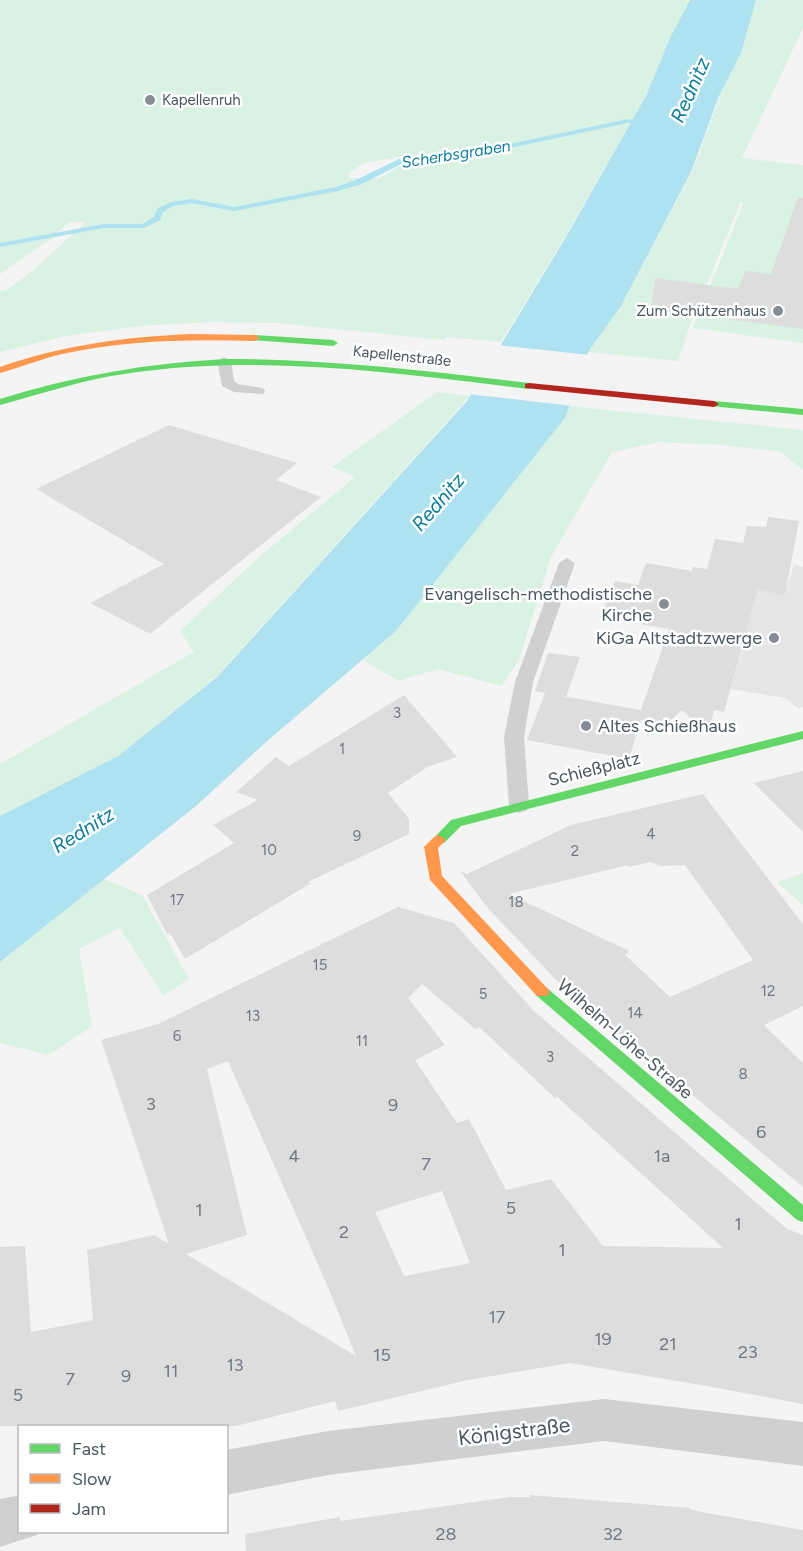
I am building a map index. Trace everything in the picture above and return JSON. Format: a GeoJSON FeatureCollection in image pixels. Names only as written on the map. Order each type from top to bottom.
{"type":"FeatureCollection","features":[{"type":"Feature","properties":{"kind":"main road","name":"Kapellenstraße"},"geometry":{"type":"LineString","coordinates":[[0,370],[58,354],[160,339],[255,337],[347,345]]}},
{"type":"Feature","properties":{"kind":"main road","name":"Kapellenstraße"},"geometry":{"type":"LineString","coordinates":[[0,402],[101,374],[169,365],[224,362],[322,364],[668,402],[803,412]]}},
{"type":"Feature","properties":{"kind":"main road","name":"Schießplatz"},"geometry":{"type":"LineString","coordinates":[[435,877],[431,847],[456,823],[803,735]]}},
{"type":"Feature","properties":{"kind":"main road","name":"Wilhelm-Löhe-Straße"},"geometry":{"type":"LineString","coordinates":[[435,877],[549,1000],[803,1215]]}},
{"type":"Feature","properties":{"kind":"street","name":"Königstraße"},"geometry":{"type":"LineString","coordinates":[[228,1473],[328,1453],[604,1420],[803,1444]]}},
{"type":"Feature","properties":{"kind":"street"},"geometry":{"type":"LineString","coordinates":[[0,1522],[18,1518]]}},
{"type":"Feature","properties":{"kind":"lane"},"geometry":{"type":"LineString","coordinates":[[224,362],[227,383],[234,388],[258,391]]}},
{"type":"Feature","properties":{"kind":"lane"},"geometry":{"type":"LineString","coordinates":[[519,806],[514,736],[524,682],[567,563]]}},
{"type":"Feature","properties":{"kind":"shaded area","name":"KiGa Altstadtzwerge"},"geometry":{"type":"Polygon","coordinates":[[[794,565],[803,567],[803,707],[799,709],[785,698],[731,689],[760,583],[787,587],[794,565]]]}},
{"type":"Feature","properties":{"kind":"green space"},"geometry":{"type":"Polygon","coordinates":[[[0,0],[690,1],[647,94],[565,237],[501,342],[446,337],[444,340],[276,323],[211,322],[140,326],[66,336],[0,352],[0,291],[5,291],[30,273],[86,222],[69,222],[52,238],[0,274],[0,0]],[[404,156],[364,163],[348,174],[350,178],[378,179],[403,164],[404,156]]]}},
{"type":"Feature","properties":{"kind":"green space"},"geometry":{"type":"Polygon","coordinates":[[[756,0],[803,0],[803,28],[742,158],[803,165],[803,343],[693,328],[744,202],[741,201],[691,323],[678,361],[588,352],[621,306],[692,172],[756,0]]]}},
{"type":"Feature","properties":{"kind":"green space"},"geometry":{"type":"Polygon","coordinates":[[[437,392],[470,396],[217,676],[118,756],[0,816],[0,764],[194,652],[180,631],[259,557],[355,477],[332,467],[437,392]]]}},
{"type":"Feature","properties":{"kind":"green space"},"geometry":{"type":"Polygon","coordinates":[[[569,406],[803,430],[803,470],[780,452],[721,445],[659,442],[612,452],[551,557],[519,660],[502,686],[438,669],[399,681],[363,660],[396,631],[565,418],[569,406]]]}},
{"type":"Feature","properties":{"kind":"green space"},"geometry":{"type":"Polygon","coordinates":[[[803,873],[803,905],[777,882],[803,873]]]}},
{"type":"Feature","properties":{"kind":"green space"},"geometry":{"type":"Polygon","coordinates":[[[104,879],[142,895],[189,979],[163,995],[120,928],[79,949],[92,1026],[49,1055],[0,1043],[0,962],[104,879]]]}},
{"type":"Feature","properties":{"kind":"water","name":"Rednitz"},"geometry":{"type":"Polygon","coordinates":[[[690,0],[756,0],[741,53],[719,96],[691,172],[621,306],[588,352],[565,418],[396,631],[266,742],[196,806],[0,962],[0,816],[118,756],[217,677],[467,401],[566,237],[647,94],[670,38],[690,0]]]}},
{"type":"Feature","properties":{"kind":"pier"},"geometry":{"type":"Polygon","coordinates":[[[496,345],[590,355],[572,406],[468,394],[496,345]]]}},
{"type":"Feature","properties":{"kind":"building"},"geometry":{"type":"Polygon","coordinates":[[[798,197],[803,198],[803,329],[651,309],[655,278],[738,289],[745,271],[771,274],[798,197]]]}},
{"type":"Feature","properties":{"kind":"building"},"geometry":{"type":"Polygon","coordinates":[[[169,425],[297,463],[276,480],[321,497],[150,634],[90,603],[164,564],[36,489],[169,425]]]}},
{"type":"Feature","properties":{"kind":"building"},"geometry":{"type":"Polygon","coordinates":[[[768,517],[799,521],[785,595],[758,590],[724,712],[714,710],[708,735],[682,710],[666,724],[641,720],[629,759],[527,740],[545,693],[641,710],[669,629],[600,617],[615,581],[638,585],[646,563],[692,571],[693,567],[707,569],[715,539],[743,543],[747,526],[766,527],[768,517]]]}},
{"type":"Feature","properties":{"kind":"building"},"geometry":{"type":"Polygon","coordinates":[[[548,653],[580,657],[566,697],[535,691],[548,653]]]}},
{"type":"Feature","properties":{"kind":"building"},"geometry":{"type":"Polygon","coordinates":[[[404,695],[457,757],[429,766],[388,793],[409,819],[409,834],[308,882],[311,883],[185,959],[170,933],[167,934],[147,895],[234,843],[213,825],[258,800],[236,792],[276,757],[289,766],[404,695]]]}},
{"type":"Feature","properties":{"kind":"building"},"geometry":{"type":"Polygon","coordinates":[[[803,771],[803,832],[754,783],[803,771]]]}},
{"type":"Feature","properties":{"kind":"building"},"geometry":{"type":"Polygon","coordinates":[[[703,794],[803,924],[803,1006],[764,1025],[803,1063],[803,1187],[564,988],[486,906],[460,871],[467,874],[571,825],[703,794]],[[650,862],[629,867],[628,865],[509,894],[629,951],[625,955],[670,997],[753,960],[685,865],[661,866],[650,862]]]}},
{"type":"Feature","properties":{"kind":"building"},"geometry":{"type":"Polygon","coordinates":[[[398,907],[454,923],[535,1012],[787,1229],[803,1235],[803,1404],[570,1363],[468,1380],[338,1411],[335,1401],[236,1426],[0,1426],[0,1247],[25,1246],[31,1332],[93,1320],[87,1250],[154,1235],[169,1244],[101,1040],[158,1024],[398,907]],[[422,984],[408,998],[445,1045],[415,1060],[457,1123],[469,1119],[506,1190],[551,1179],[603,1246],[723,1248],[479,1027],[475,1029],[422,984]],[[228,1061],[207,1069],[247,1235],[186,1254],[356,1356],[327,1285],[228,1061]],[[442,1191],[375,1212],[404,1276],[470,1263],[442,1191]]]}},
{"type":"Feature","properties":{"kind":"building"},"geometry":{"type":"Polygon","coordinates":[[[530,1495],[691,1508],[691,1510],[803,1530],[803,1551],[246,1551],[245,1534],[340,1517],[340,1521],[510,1497],[530,1497],[530,1495]]]}},
{"type":"Feature","properties":{"kind":"waterway","name":"Scherbsgraben"},"geometry":{"type":"LineString","coordinates":[[0,245],[104,226],[144,226],[157,218],[160,211],[171,204],[192,201],[234,209],[338,189],[359,182],[402,161],[439,160],[454,156],[459,150],[480,152],[628,121],[647,123]]}},
{"type":"Feature","properties":{"kind":"traffic: fast"},"geometry":{"type":"LineString","coordinates":[[255,338],[333,343]]}},
{"type":"Feature","properties":{"kind":"traffic: fast"},"geometry":{"type":"LineString","coordinates":[[0,402],[62,384],[124,371],[225,362],[276,362],[378,369],[529,386]]}},
{"type":"Feature","properties":{"kind":"traffic: fast"},"geometry":{"type":"LineString","coordinates":[[714,404],[803,412]]}},
{"type":"Feature","properties":{"kind":"traffic: fast"},"geometry":{"type":"LineString","coordinates":[[439,840],[456,823],[803,735]]}},
{"type":"Feature","properties":{"kind":"traffic: fast"},"geometry":{"type":"LineString","coordinates":[[542,992],[803,1215]]}},
{"type":"Feature","properties":{"kind":"traffic: slow"},"geometry":{"type":"LineString","coordinates":[[0,370],[30,360],[93,345],[191,337],[255,338]]}},
{"type":"Feature","properties":{"kind":"traffic: slow"},"geometry":{"type":"LineString","coordinates":[[439,840],[431,847],[435,877],[542,992]]}},
{"type":"Feature","properties":{"kind":"traffic: jam"},"geometry":{"type":"LineString","coordinates":[[529,386],[714,404]]}},
{"type":"Feature","properties":{"kind":"place","name":"Kapellenruh"},"geometry":{"type":"Point","coordinates":[150,100]}},
{"type":"Feature","properties":{"kind":"place","name":"Zum Schützenhaus"},"geometry":{"type":"Point","coordinates":[778,311]}},
{"type":"Feature","properties":{"kind":"place","name":"Evangelisch-methodistische Kirche"},"geometry":{"type":"Point","coordinates":[664,604]}},
{"type":"Feature","properties":{"kind":"place","name":"KiGa Altstadtzwerge"},"geometry":{"type":"Point","coordinates":[774,638]}},
{"type":"Feature","properties":{"kind":"place","name":"Altes Schießhaus"},"geometry":{"type":"Point","coordinates":[586,726]}}]}
